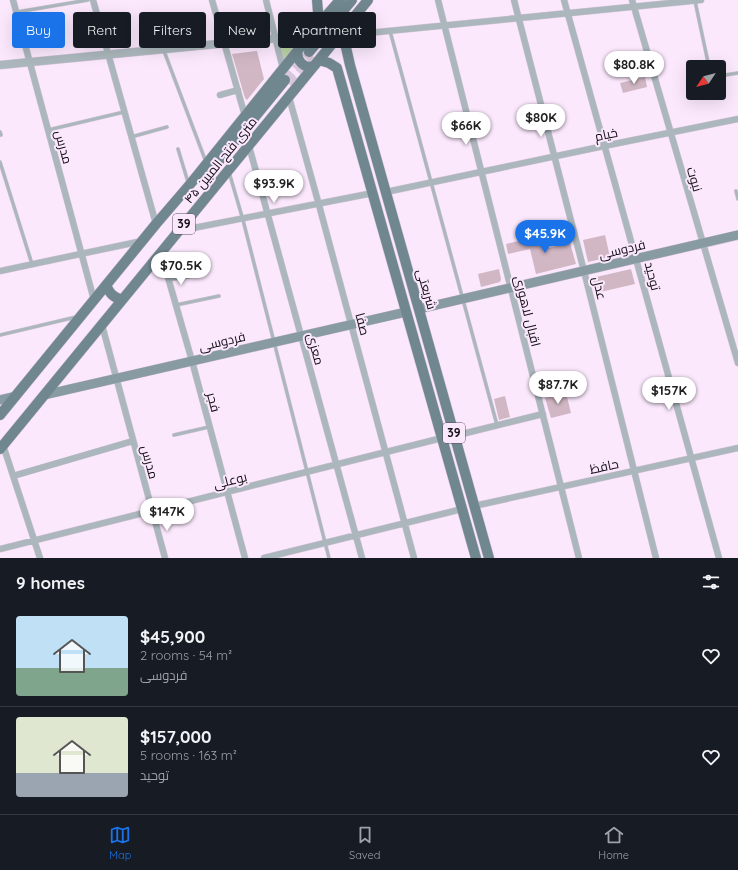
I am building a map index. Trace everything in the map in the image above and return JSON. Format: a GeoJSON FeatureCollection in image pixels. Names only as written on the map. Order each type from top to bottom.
{"type":"FeatureCollection","features":[{"type":"Feature","properties":{"kind":"main road"},"geometry":{"type":"LineString","coordinates":[[317,0],[318,12]]}},
{"type":"Feature","properties":{"kind":"main road","name":"۴۵ متری فتح المبین"},"geometry":{"type":"LineString","coordinates":[[330,12],[340,0]]}},
{"type":"Feature","properties":{"kind":"main road","name":"39"},"geometry":{"type":"LineString","coordinates":[[311,57],[352,0]]}},
{"type":"Feature","properties":{"kind":"main road","name":"39"},"geometry":{"type":"LineString","coordinates":[[311,57],[361,0]]}},
{"type":"Feature","properties":{"kind":"main road","name":"۴۵ متری فتح المبین"},"geometry":{"type":"LineString","coordinates":[[358,12],[368,0]]}},
{"type":"Feature","properties":{"kind":"main road","name":"۴۵ متری فتح المبین"},"geometry":{"type":"LineString","coordinates":[[1,447],[249,146],[287,83],[311,57],[311,48]]}},
{"type":"Feature","properties":{"kind":"main road","name":"۴۵ متری فتح المبین"},"geometry":{"type":"LineString","coordinates":[[0,415],[156,224],[191,184],[245,116],[287,83],[322,48]]}},
{"type":"Feature","properties":{"kind":"main road","name":"شریعتی"},"geometry":{"type":"LineString","coordinates":[[346,48],[489,558]]}},
{"type":"Feature","properties":{"kind":"main road"},"geometry":{"type":"LineString","coordinates":[[311,57],[329,63],[337,68],[343,61],[350,65]]}},
{"type":"Feature","properties":{"kind":"main road","name":"شریعتی"},"geometry":{"type":"LineString","coordinates":[[337,68],[476,558]]}},
{"type":"Feature","properties":{"kind":"main road","name":"39"},"geometry":{"type":"LineString","coordinates":[[191,184],[219,161],[287,83]]}},
{"type":"Feature","properties":{"kind":"main road","name":"39"},"geometry":{"type":"LineString","coordinates":[[209,195],[224,166],[287,83]]}},
{"type":"Feature","properties":{"kind":"main road","name":"فردوسی"},"geometry":{"type":"LineString","coordinates":[[419,309],[738,236]]}},
{"type":"Feature","properties":{"kind":"main road"},"geometry":{"type":"LineString","coordinates":[[106,285],[109,293],[122,300]]}},
{"type":"Feature","properties":{"kind":"main road"},"geometry":{"type":"LineString","coordinates":[[406,312],[419,309]]}},
{"type":"Feature","properties":{"kind":"main road","name":"فردوسی"},"geometry":{"type":"LineString","coordinates":[[44,395],[406,312]]}},
{"type":"Feature","properties":{"kind":"main road"},"geometry":{"type":"LineString","coordinates":[[0,400],[16,396]]}},
{"type":"Feature","properties":{"kind":"street","name":"مدرس"},"geometry":{"type":"LineString","coordinates":[[14,0],[17,12]]}},
{"type":"Feature","properties":{"kind":"street"},"geometry":{"type":"LineString","coordinates":[[93,0],[156,224]]}},
{"type":"Feature","properties":{"kind":"street"},"geometry":{"type":"LineString","coordinates":[[212,0],[216,12]]}},
{"type":"Feature","properties":{"kind":"street","name":"صفا"},"geometry":{"type":"LineString","coordinates":[[266,0],[319,205],[414,558]]}},
{"type":"Feature","properties":{"kind":"street","name":"اقبال لاهوری"},"geometry":{"type":"LineString","coordinates":[[438,0],[579,558]]}},
{"type":"Feature","properties":{"kind":"street","name":"عدل"},"geometry":{"type":"LineString","coordinates":[[514,0],[555,156],[656,558]]}},
{"type":"Feature","properties":{"kind":"street","name":"توحید"},"geometry":{"type":"LineString","coordinates":[[564,0],[719,558]]}},
{"type":"Feature","properties":{"kind":"street"},"geometry":{"type":"LineString","coordinates":[[376,32],[568,13],[633,3],[698,0]]}},
{"type":"Feature","properties":{"kind":"street","name":"نبوت"},"geometry":{"type":"LineString","coordinates":[[633,3],[738,363]]}},
{"type":"Feature","properties":{"kind":"street"},"geometry":{"type":"LineString","coordinates":[[270,38],[278,38]]}},
{"type":"Feature","properties":{"kind":"street"},"geometry":{"type":"LineString","coordinates":[[0,65],[214,44]]}},
{"type":"Feature","properties":{"kind":"street","name":"مدرس"},"geometry":{"type":"LineString","coordinates":[[26,48],[94,300]]}},
{"type":"Feature","properties":{"kind":"street"},"geometry":{"type":"LineString","coordinates":[[226,48],[245,116]]}},
{"type":"Feature","properties":{"kind":"street"},"geometry":{"type":"LineString","coordinates":[[220,95],[238,90]]}},
{"type":"Feature","properties":{"kind":"street","name":"خیام"},"geometry":{"type":"LineString","coordinates":[[386,192],[738,119]]}},
{"type":"Feature","properties":{"kind":"street","name":"معزی"},"geometry":{"type":"LineString","coordinates":[[249,146],[362,558]]}},
{"type":"Feature","properties":{"kind":"street"},"geometry":{"type":"LineString","coordinates":[[178,231],[243,220],[373,194]]}},
{"type":"Feature","properties":{"kind":"street"},"geometry":{"type":"LineString","coordinates":[[0,271],[142,241]]}},
{"type":"Feature","properties":{"kind":"street","name":"فجر"},"geometry":{"type":"LineString","coordinates":[[161,253],[192,361],[245,558]]}},
{"type":"Feature","properties":{"kind":"street"},"geometry":{"type":"LineString","coordinates":[[169,278],[190,275]]}},
{"type":"Feature","properties":{"kind":"street","name":"مدرس"},"geometry":{"type":"LineString","coordinates":[[102,325],[165,558]]}},
{"type":"Feature","properties":{"kind":"street"},"geometry":{"type":"LineString","coordinates":[[454,436],[543,414]]}},
{"type":"Feature","properties":{"kind":"street","name":"بوعلی"},"geometry":{"type":"LineString","coordinates":[[0,549],[442,438]]}},
{"type":"Feature","properties":{"kind":"street"},"geometry":{"type":"LineString","coordinates":[[13,476],[134,441]]}},
{"type":"Feature","properties":{"kind":"street"},"geometry":{"type":"LineString","coordinates":[[1,447],[13,476],[40,558]]}},
{"type":"Feature","properties":{"kind":"street","name":"حافظ"},"geometry":{"type":"LineString","coordinates":[[474,506],[738,448]]}},
{"type":"Feature","properties":{"kind":"street"},"geometry":{"type":"LineString","coordinates":[[264,558],[462,509]]}},
{"type":"Feature","properties":{"kind":"lane"},"geometry":{"type":"LineString","coordinates":[[17,12],[88,0]]}},
{"type":"Feature","properties":{"kind":"lane"},"geometry":{"type":"LineString","coordinates":[[698,0],[708,60]]}},
{"type":"Feature","properties":{"kind":"lane"},"geometry":{"type":"LineString","coordinates":[[390,31],[497,425]]}},
{"type":"Feature","properties":{"kind":"lane"},"geometry":{"type":"LineString","coordinates":[[164,49],[207,163]]}},
{"type":"Feature","properties":{"kind":"lane"},"geometry":{"type":"LineString","coordinates":[[726,75],[738,73]]}},
{"type":"Feature","properties":{"kind":"lane"},"geometry":{"type":"LineString","coordinates":[[48,130],[124,112]]}},
{"type":"Feature","properties":{"kind":"lane"},"geometry":{"type":"LineString","coordinates":[[131,137],[167,127]]}},
{"type":"Feature","properties":{"kind":"lane"},"geometry":{"type":"LineString","coordinates":[[178,149],[191,184]]}},
{"type":"Feature","properties":{"kind":"lane"},"geometry":{"type":"LineString","coordinates":[[0,162],[32,264]]}},
{"type":"Feature","properties":{"kind":"lane"},"geometry":{"type":"LineString","coordinates":[[229,170],[329,558]]}},
{"type":"Feature","properties":{"kind":"lane"},"geometry":{"type":"LineString","coordinates":[[0,178],[4,176]]}},
{"type":"Feature","properties":{"kind":"lane"},"geometry":{"type":"LineString","coordinates":[[736,191],[738,199]]}},
{"type":"Feature","properties":{"kind":"lane"},"geometry":{"type":"LineString","coordinates":[[176,306],[219,296]]}},
{"type":"Feature","properties":{"kind":"lane"},"geometry":{"type":"LineString","coordinates":[[0,335],[80,316]]}},
{"type":"Feature","properties":{"kind":"lane"},"geometry":{"type":"LineString","coordinates":[[174,435],[209,426]]}},
{"type":"Feature","properties":{"kind":"green space"},"geometry":{"type":"Polygon","coordinates":[[[281,48],[296,48],[284,63],[281,48]]]}},
{"type":"Feature","properties":{"kind":"building"},"geometry":{"type":"Polygon","coordinates":[[[257,51],[264,79],[247,100],[245,98],[232,54],[257,51]]]}},
{"type":"Feature","properties":{"kind":"building"},"geometry":{"type":"Polygon","coordinates":[[[645,77],[647,87],[623,93],[620,83],[645,77]]]}},
{"type":"Feature","properties":{"kind":"building"},"geometry":{"type":"Polygon","coordinates":[[[605,235],[610,257],[588,262],[583,240],[605,235]]]}},
{"type":"Feature","properties":{"kind":"building"},"geometry":{"type":"Polygon","coordinates":[[[541,236],[544,249],[570,243],[576,264],[536,274],[530,249],[508,254],[506,244],[541,236]]]}},
{"type":"Feature","properties":{"kind":"building"},"geometry":{"type":"Polygon","coordinates":[[[499,269],[501,279],[500,282],[481,287],[478,274],[499,269]]]}},
{"type":"Feature","properties":{"kind":"building"},"geometry":{"type":"Polygon","coordinates":[[[631,269],[635,284],[596,293],[592,278],[631,269]]]}},
{"type":"Feature","properties":{"kind":"building"},"geometry":{"type":"Polygon","coordinates":[[[566,393],[571,413],[551,418],[545,398],[566,393]]]}},
{"type":"Feature","properties":{"kind":"building"},"geometry":{"type":"Polygon","coordinates":[[[505,396],[510,417],[499,420],[494,399],[505,396]]]}},
{"type":"Feature","properties":{"kind":"tunnel"},"geometry":{"type":"LineString","coordinates":[[285,80],[309,52]]}},
{"type":"Feature","properties":{"kind":"tunnel"},"geometry":{"type":"LineString","coordinates":[[290,85],[314,57]]}}]}
